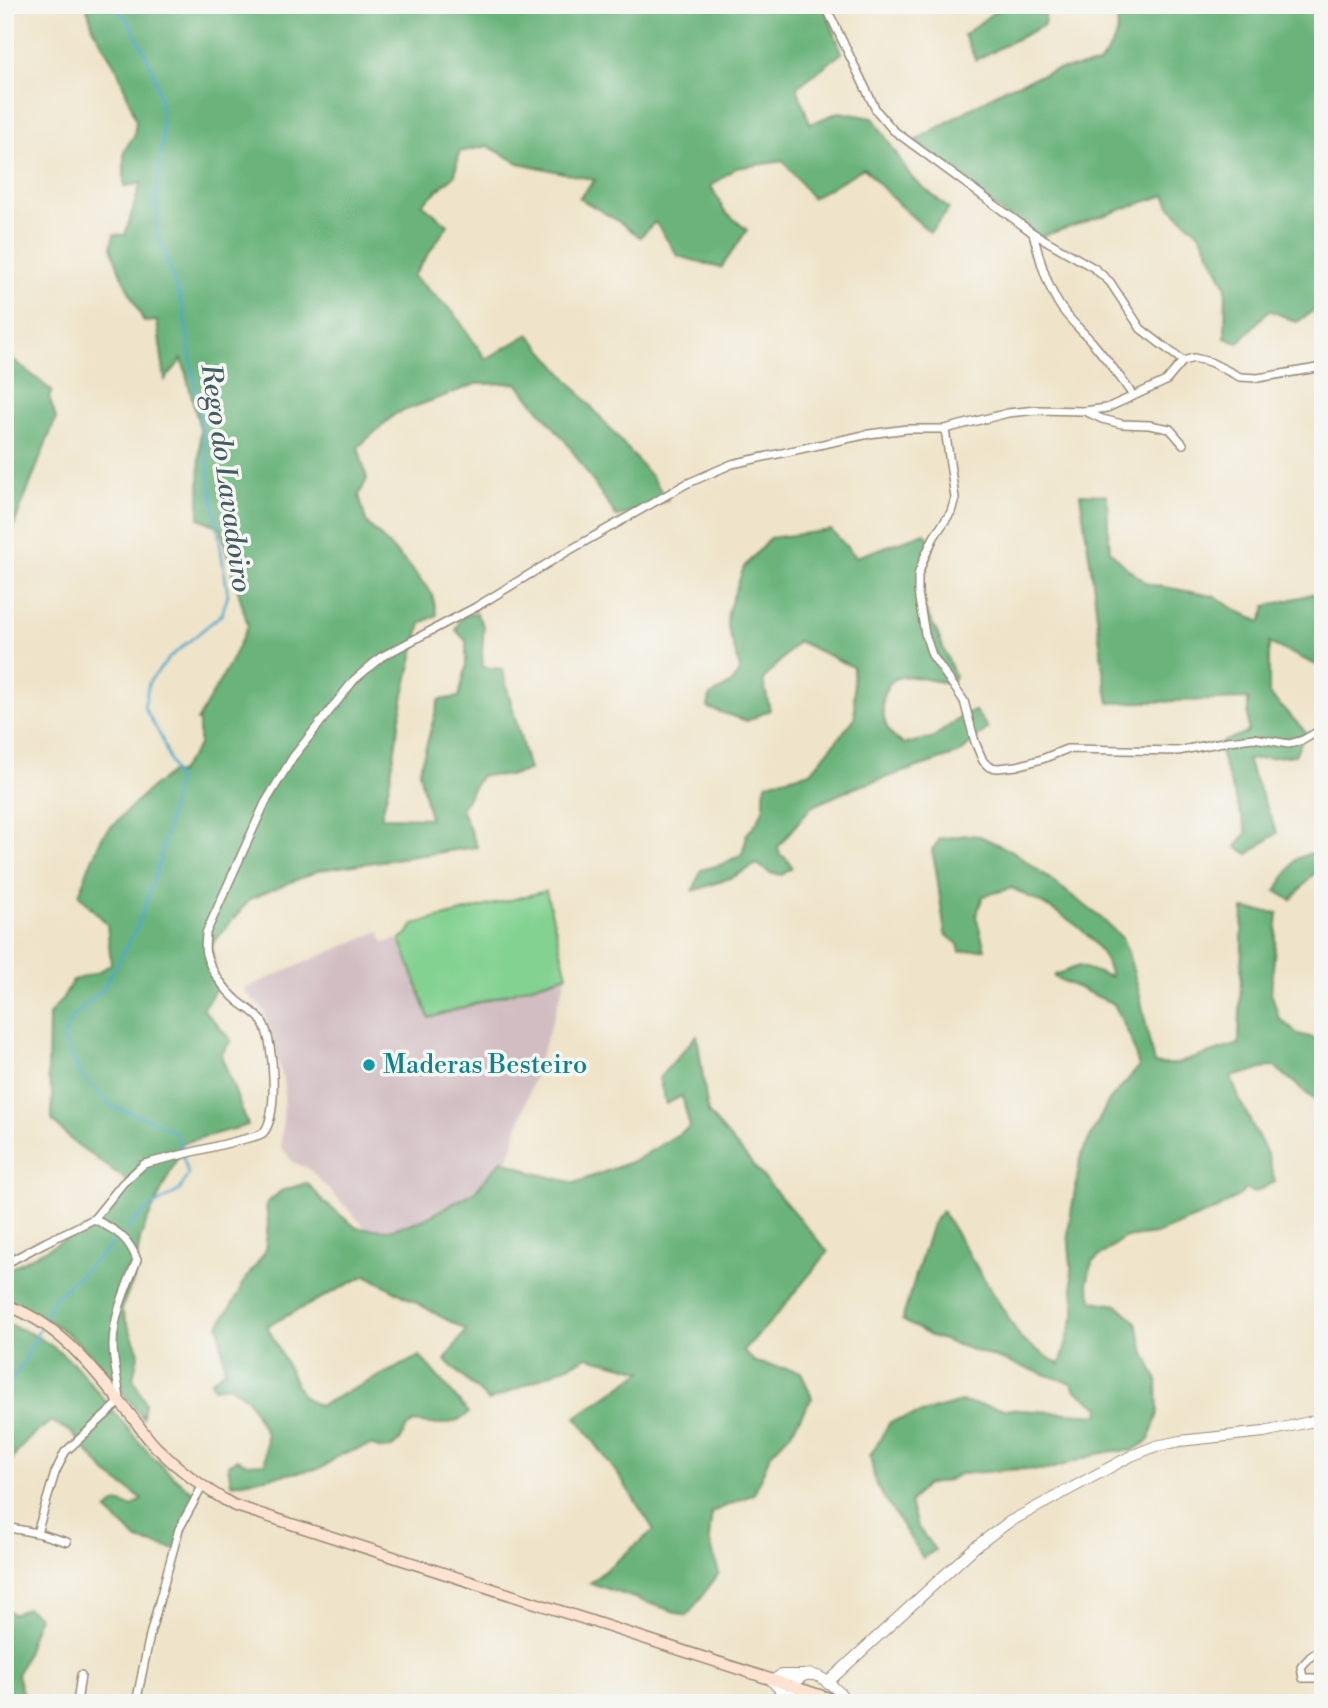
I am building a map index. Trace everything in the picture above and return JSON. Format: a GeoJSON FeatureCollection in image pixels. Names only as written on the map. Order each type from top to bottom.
{"type":"FeatureCollection","features":[{"type":"Feature","properties":{"kind":"main road"},"geometry":{"type":"LineString","coordinates":[[5,1305],[19,1309],[49,1328],[84,1358],[155,1445],[202,1487],[233,1504],[827,1700],[846,1703]]}},
{"type":"Feature","properties":{"kind":"main road"},"geometry":{"type":"LineString","coordinates":[[5,1312],[49,1328]]}},
{"type":"Feature","properties":{"kind":"street"},"geometry":{"type":"LineString","coordinates":[[825,5],[876,110],[893,130],[1033,233],[1094,268],[1110,282],[1141,329],[1183,361]]}},
{"type":"Feature","properties":{"kind":"street"},"geometry":{"type":"LineString","coordinates":[[1033,233],[1042,267],[1057,301],[1121,377],[1133,396]]}},
{"type":"Feature","properties":{"kind":"street"},"geometry":{"type":"LineString","coordinates":[[5,1264],[94,1219],[122,1183],[144,1164],[253,1138],[263,1133],[269,1121],[274,1079],[265,1026],[259,1017],[228,991],[214,971],[205,952],[206,933],[265,803],[293,757],[354,680],[381,657],[476,607],[686,484],[732,464],[869,434],[907,429],[946,429],[1037,410],[1086,411],[1107,408],[1166,381],[1183,361],[1194,358],[1210,362],[1240,377],[1258,377],[1323,367]]}},
{"type":"Feature","properties":{"kind":"street"},"geometry":{"type":"LineString","coordinates":[[1086,411],[1122,424],[1170,429],[1183,444]]}},
{"type":"Feature","properties":{"kind":"street"},"geometry":{"type":"LineString","coordinates":[[946,429],[955,498],[951,512],[924,558],[918,575],[918,593],[925,634],[932,655],[964,701],[975,743],[983,761],[989,767],[1017,766],[1067,749],[1178,751],[1254,738],[1289,744],[1303,740],[1323,726]]}},
{"type":"Feature","properties":{"kind":"street"},"geometry":{"type":"LineString","coordinates":[[37,1533],[55,1473],[65,1452],[120,1402],[113,1348],[115,1321],[137,1260],[131,1245],[118,1232],[94,1219]]}},
{"type":"Feature","properties":{"kind":"street"},"geometry":{"type":"LineString","coordinates":[[827,1683],[975,1547],[1009,1522],[1131,1456],[1156,1446],[1180,1441],[1265,1432],[1323,1419]]}},
{"type":"Feature","properties":{"kind":"street"},"geometry":{"type":"LineString","coordinates":[[136,1703],[150,1634],[179,1530],[202,1487]]}},
{"type":"Feature","properties":{"kind":"street"},"geometry":{"type":"LineString","coordinates":[[5,1527],[67,1542]]}},
{"type":"Feature","properties":{"kind":"street"},"geometry":{"type":"LineString","coordinates":[[1323,1648],[1301,1667],[1303,1678],[1323,1678]]}},
{"type":"Feature","properties":{"kind":"street"},"geometry":{"type":"LineString","coordinates":[[77,1703],[81,1675]]}},
{"type":"Feature","properties":{"kind":"street"},"geometry":{"type":"LineString","coordinates":[[794,1702],[772,1681],[781,1675],[817,1675],[835,1686],[846,1703]]}},
{"type":"Feature","properties":{"kind":"street"},"geometry":{"type":"LineString","coordinates":[[794,1702],[792,1687],[804,1675]]}},
{"type":"Feature","properties":{"kind":"street"},"geometry":{"type":"LineString","coordinates":[[827,1683],[827,1700]]}},
{"type":"Feature","properties":{"kind":"shaded area"},"geometry":{"type":"Polygon","coordinates":[[[379,931],[384,943],[398,939],[429,1018],[567,975],[503,1174],[394,1239],[369,1231],[308,1168],[293,1163],[281,1146],[285,1087],[264,1011],[243,989],[379,931]]]}},
{"type":"Feature","properties":{"kind":"green space"},"geometry":{"type":"Polygon","coordinates":[[[86,5],[824,5],[842,53],[797,87],[810,124],[839,112],[873,118],[912,178],[949,209],[930,232],[898,204],[864,168],[812,198],[783,161],[736,168],[711,186],[724,211],[747,230],[721,268],[678,256],[655,222],[640,237],[579,198],[595,180],[519,163],[488,146],[459,152],[455,175],[422,204],[448,225],[413,276],[453,312],[486,359],[529,334],[650,475],[668,500],[617,517],[567,443],[517,383],[476,384],[395,414],[358,447],[367,479],[359,495],[366,522],[432,594],[437,615],[421,623],[404,694],[381,817],[430,818],[419,772],[439,700],[459,697],[466,667],[466,641],[456,630],[461,616],[476,613],[484,627],[483,667],[502,669],[529,770],[509,776],[481,775],[461,809],[477,847],[320,870],[250,899],[211,945],[217,987],[203,1009],[231,1040],[221,1055],[248,1125],[182,1143],[140,1239],[134,1279],[121,1309],[139,1352],[133,1378],[145,1403],[143,1418],[99,1364],[75,1340],[47,1320],[5,1304],[5,1271],[114,1211],[129,1182],[71,1140],[52,1120],[52,1091],[48,1078],[49,1015],[73,980],[97,973],[111,964],[107,924],[79,895],[103,835],[146,792],[173,771],[178,774],[199,745],[197,721],[248,626],[220,527],[199,518],[200,429],[182,359],[165,380],[157,321],[144,322],[111,247],[114,234],[125,235],[141,183],[124,187],[124,151],[134,136],[136,121],[117,69],[94,30],[86,5]]]}},
{"type":"Feature","properties":{"kind":"green space"},"geometry":{"type":"Polygon","coordinates":[[[1003,5],[1046,5],[1044,25],[976,60],[964,35],[1003,5]]]}},
{"type":"Feature","properties":{"kind":"green space"},"geometry":{"type":"Polygon","coordinates":[[[1112,5],[1323,5],[1323,304],[1297,322],[1269,310],[1238,343],[1225,338],[1226,286],[1200,234],[1171,208],[1165,195],[1034,239],[915,141],[1006,88],[1055,70],[1099,64],[1118,30],[1112,5]]]}},
{"type":"Feature","properties":{"kind":"green space"},"geometry":{"type":"Polygon","coordinates":[[[5,353],[52,391],[49,397],[56,418],[5,548],[5,353]]]}},
{"type":"Feature","properties":{"kind":"green space"},"geometry":{"type":"Polygon","coordinates":[[[1080,494],[1107,495],[1110,551],[1148,584],[1213,596],[1261,622],[1266,606],[1323,591],[1323,618],[1315,631],[1323,636],[1323,668],[1269,643],[1269,694],[1306,732],[1295,755],[1247,760],[1277,833],[1248,854],[1236,847],[1247,832],[1217,744],[1248,732],[1248,699],[1109,703],[1080,494]]]}},
{"type":"Feature","properties":{"kind":"green space"},"geometry":{"type":"Polygon","coordinates":[[[831,530],[856,557],[925,533],[933,546],[917,596],[936,630],[955,676],[952,682],[907,676],[893,680],[888,685],[883,701],[884,719],[891,734],[904,744],[932,738],[967,713],[975,711],[988,728],[960,753],[851,789],[811,807],[778,847],[780,855],[786,858],[792,868],[782,875],[770,873],[757,864],[733,877],[693,891],[701,870],[723,864],[742,854],[746,835],[763,809],[767,783],[811,772],[855,718],[853,667],[798,641],[763,680],[770,710],[747,721],[708,708],[710,696],[733,682],[740,669],[727,624],[728,611],[744,567],[770,538],[831,530]]]}},
{"type":"Feature","properties":{"kind":"green space"},"geometry":{"type":"Polygon","coordinates":[[[980,836],[1014,852],[1099,916],[1122,938],[1140,996],[1154,1064],[1176,1064],[1239,1044],[1243,909],[1278,913],[1271,992],[1279,1018],[1298,1034],[1323,1040],[1323,1107],[1274,1066],[1231,1077],[1268,1156],[1275,1182],[1254,1193],[1246,1189],[1217,1209],[1156,1234],[1124,1238],[1092,1262],[1087,1283],[1093,1301],[1117,1305],[1136,1322],[1145,1354],[1157,1379],[1158,1413],[1149,1440],[1132,1451],[1097,1454],[1048,1470],[1018,1469],[960,1474],[946,1481],[925,1485],[910,1503],[917,1526],[935,1550],[923,1558],[876,1485],[870,1456],[890,1422],[961,1402],[1005,1409],[1099,1415],[1100,1407],[1075,1390],[1071,1383],[931,1336],[902,1320],[932,1224],[942,1211],[1022,1340],[1060,1365],[1075,1312],[1068,1231],[1081,1155],[1108,1102],[1139,1067],[1130,1037],[1114,1004],[1054,977],[1079,966],[1111,977],[1097,946],[1072,922],[1012,888],[983,896],[976,916],[985,949],[960,952],[958,944],[945,934],[932,850],[940,839],[980,836]]]}},
{"type":"Feature","properties":{"kind":"green space"},"geometry":{"type":"Polygon","coordinates":[[[1323,848],[1323,867],[1319,868],[1291,900],[1276,891],[1296,859],[1323,848]]]}},
{"type":"Feature","properties":{"kind":"green space"},"geometry":{"type":"Polygon","coordinates":[[[546,891],[567,975],[429,1018],[400,939],[415,924],[546,891]]]}},
{"type":"Feature","properties":{"kind":"green space"},"geometry":{"type":"Polygon","coordinates":[[[697,1035],[708,1113],[828,1252],[743,1351],[755,1362],[801,1372],[812,1398],[790,1434],[770,1455],[754,1494],[712,1512],[709,1539],[719,1573],[687,1616],[590,1583],[654,1530],[576,1417],[643,1371],[588,1357],[489,1401],[445,1360],[466,1330],[366,1275],[267,1326],[302,1396],[319,1406],[420,1356],[469,1413],[450,1423],[414,1422],[406,1428],[400,1441],[392,1448],[381,1449],[371,1445],[339,1455],[322,1468],[231,1484],[228,1465],[237,1459],[247,1464],[265,1463],[266,1433],[247,1398],[228,1386],[214,1388],[211,1381],[225,1370],[219,1325],[241,1286],[265,1252],[268,1223],[266,1204],[281,1191],[307,1183],[325,1203],[357,1228],[389,1230],[425,1219],[474,1192],[502,1160],[534,1173],[575,1183],[636,1160],[690,1127],[682,1096],[666,1104],[659,1078],[697,1035]]]}},
{"type":"Feature","properties":{"kind":"green space"},"geometry":{"type":"Polygon","coordinates":[[[5,1324],[41,1339],[72,1362],[146,1450],[179,1482],[198,1496],[177,1550],[138,1540],[106,1510],[118,1502],[132,1507],[142,1499],[107,1474],[72,1433],[51,1421],[26,1441],[5,1469],[5,1324]]]}},
{"type":"Feature","properties":{"kind":"green space"},"geometry":{"type":"Polygon","coordinates":[[[5,1608],[13,1614],[27,1608],[39,1617],[17,1674],[25,1703],[5,1703],[5,1608]]]}},
{"type":"Feature","properties":{"kind":"waterway","name":"Rego do Lavadoiro"},"geometry":{"type":"LineString","coordinates":[[115,5],[132,27],[152,67],[160,99],[163,136],[157,189],[157,233],[183,308],[228,595],[222,614],[170,657],[149,682],[144,707],[162,739],[177,781],[159,864],[137,928],[102,990],[71,1019],[63,1038],[80,1074],[111,1106],[152,1120],[176,1133],[188,1174],[180,1190],[146,1210],[126,1230]]}},
{"type":"Feature","properties":{"kind":"waterway","name":"Rego do Lavadoiro"},"geometry":{"type":"LineString","coordinates":[[44,1319],[53,1299],[117,1240]]}},
{"type":"Feature","properties":{"kind":"waterway","name":"Rego do Lavadoiro"},"geometry":{"type":"LineString","coordinates":[[5,1391],[23,1363],[40,1328]]}},
{"type":"Feature","properties":{"kind":"place","name":"Maderas Besteiro"},"geometry":{"type":"Point","coordinates":[369,1065]}}]}
